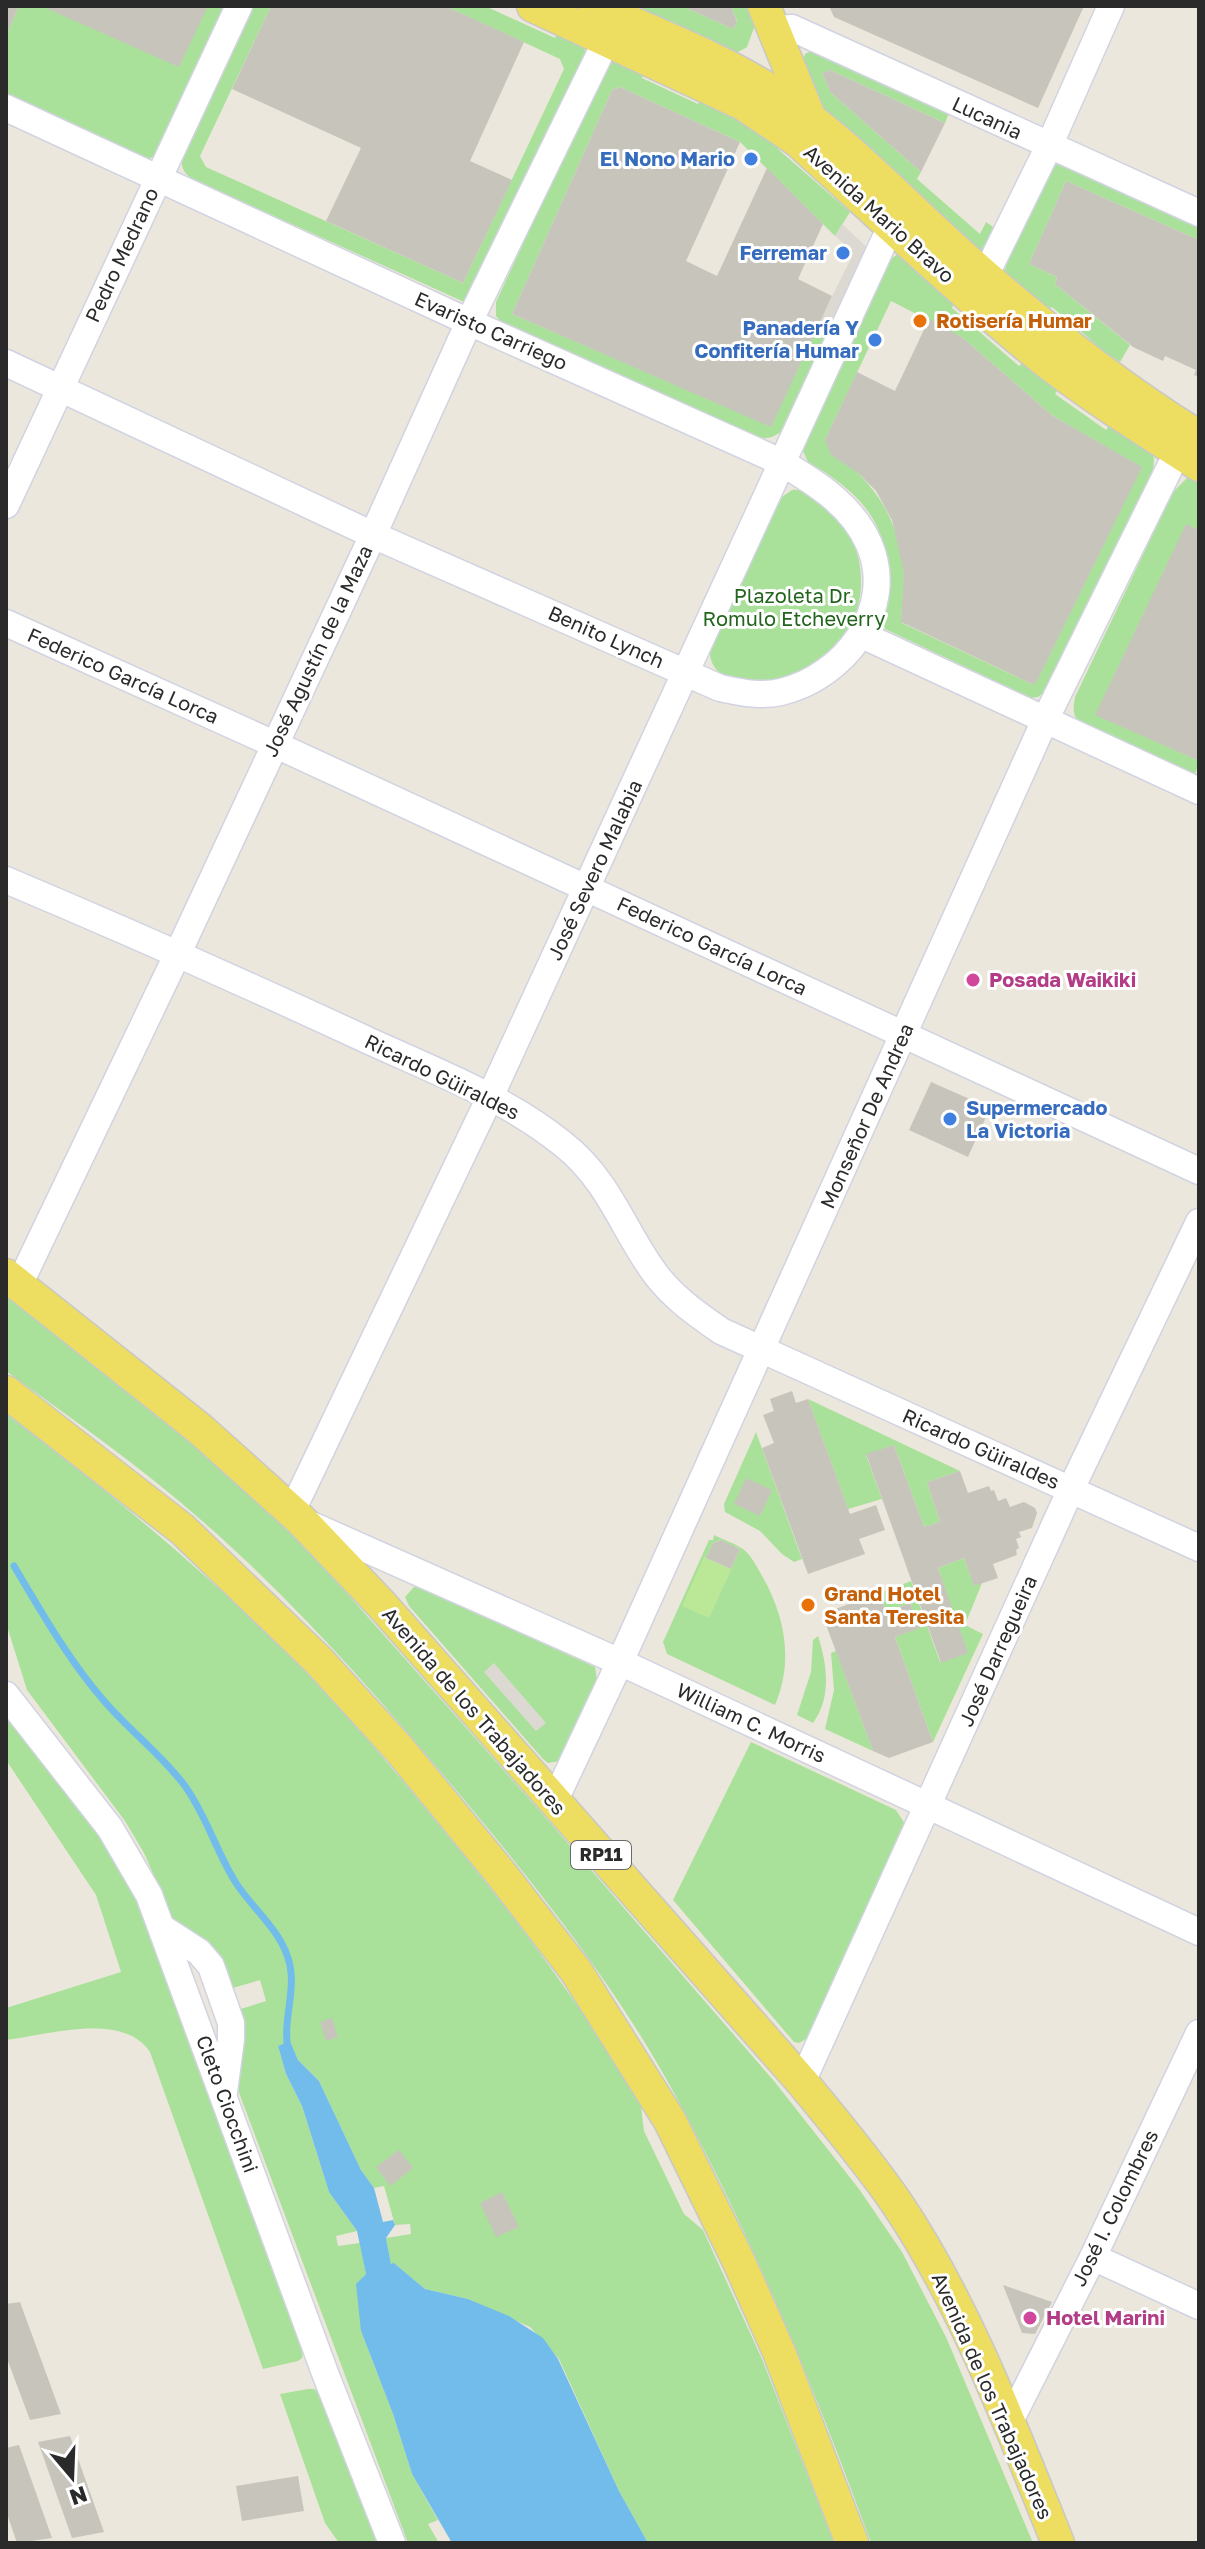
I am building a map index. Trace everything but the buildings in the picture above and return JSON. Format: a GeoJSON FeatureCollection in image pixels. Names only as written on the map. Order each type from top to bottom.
{"type":"FeatureCollection","features":[{"type":"Feature","properties":{"kind":"main road","name":"Avenida Mario Bravo"},"geometry":{"type":"LineString","coordinates":[[533,6],[606,21],[731,69],[780,97],[811,120],[985,276],[1194,450]]}},
{"type":"Feature","properties":{"kind":"main road"},"geometry":{"type":"LineString","coordinates":[[731,69],[745,65],[762,52],[782,17]]}},
{"type":"Feature","properties":{"kind":"main road"},"geometry":{"type":"LineString","coordinates":[[782,17],[792,73],[826,166]]}},
{"type":"Feature","properties":{"kind":"main road","name":"Avenida Mario Bravo"},"geometry":{"type":"LineString","coordinates":[[606,21],[773,122],[1042,358],[1112,409],[1194,450]]}},
{"type":"Feature","properties":{"kind":"main road","name":"Avenida de los Trabajadores"},"geometry":{"type":"LineString","coordinates":[[12,1280],[200,1429],[296,1515],[382,1605],[802,2082],[855,2146],[896,2203],[931,2261],[967,2329],[1058,2543]]}},
{"type":"Feature","properties":{"kind":"main road"},"geometry":{"type":"LineString","coordinates":[[6,1392],[194,1539],[311,1653],[400,1750],[576,1971],[664,2110],[739,2262],[779,2352],[852,2543]]}},
{"type":"Feature","properties":{"kind":"street","name":"Pedro Medrano"},"geometry":{"type":"LineString","coordinates":[[6,505],[239,6]]}},
{"type":"Feature","properties":{"kind":"street"},"geometry":{"type":"LineString","coordinates":[[985,276],[1049,146],[1111,6]]}},
{"type":"Feature","properties":{"kind":"street","name":"Lucania"},"geometry":{"type":"LineString","coordinates":[[782,17],[1049,146],[1199,213]]}},
{"type":"Feature","properties":{"kind":"street","name":"José Agustín de la Maza"},"geometry":{"type":"LineString","coordinates":[[12,1280],[178,953],[373,535],[606,21]]}},
{"type":"Feature","properties":{"kind":"street","name":"Evaristo Carriego"},"geometry":{"type":"LineString","coordinates":[[6,108],[781,462],[820,485],[856,521],[869,545],[876,588],[862,635]]}},
{"type":"Feature","properties":{"kind":"street","name":"José Severo Malabia"},"geometry":{"type":"LineString","coordinates":[[296,1515],[891,226]]}},
{"type":"Feature","properties":{"kind":"street","name":"Benito Lynch"},"geometry":{"type":"LineString","coordinates":[[6,363],[373,535],[720,688],[751,694],[778,693],[803,685],[846,656],[862,635]]}},
{"type":"Feature","properties":{"kind":"street","name":"Monseñor De Andrea"},"geometry":{"type":"LineString","coordinates":[[554,1802],[1045,720],[1194,450]]}},
{"type":"Feature","properties":{"kind":"street","name":"Federico García Lorca"},"geometry":{"type":"LineString","coordinates":[[6,623],[1199,1171]]}},
{"type":"Feature","properties":{"kind":"street"},"geometry":{"type":"LineString","coordinates":[[862,635],[1199,791]]}},
{"type":"Feature","properties":{"kind":"street","name":"Ricardo Güiraldes"},"geometry":{"type":"LineString","coordinates":[[6,880],[178,953],[490,1097],[564,1145],[587,1167],[612,1199],[644,1257],[674,1296],[721,1331],[1199,1548]]}},
{"type":"Feature","properties":{"kind":"street","name":"José Darregueira"},"geometry":{"type":"LineString","coordinates":[[802,2082],[1071,1489],[1199,1222]]}},
{"type":"Feature","properties":{"kind":"street","name":"William C. Morris"},"geometry":{"type":"LineString","coordinates":[[296,1515],[1199,1932]]}},
{"type":"Feature","properties":{"kind":"street"},"geometry":{"type":"LineString","coordinates":[[6,1676],[11,1700]]}},
{"type":"Feature","properties":{"kind":"street","name":"Cleto Ciocchini"},"geometry":{"type":"LineString","coordinates":[[11,1700],[110,1828],[149,1895],[325,2373],[392,2543]]}},
{"type":"Feature","properties":{"kind":"street","name":"José I. Colombres"},"geometry":{"type":"LineString","coordinates":[[1008,2425],[1093,2257],[1199,2033]]}},
{"type":"Feature","properties":{"kind":"street"},"geometry":{"type":"LineString","coordinates":[[1093,2257],[1199,2306]]}},
{"type":"Feature","properties":{"kind":"green space"},"geometry":{"type":"Polygon","coordinates":[[[19,6],[227,6],[156,155],[149,159],[6,94],[6,36],[19,6]]]}},
{"type":"Feature","properties":{"kind":"green space"},"geometry":{"type":"Polygon","coordinates":[[[252,6],[271,6],[200,156],[206,167],[463,283],[564,69],[560,59],[445,6],[485,6],[555,38],[559,30],[584,47],[586,55],[466,301],[192,179],[186,173],[182,163],[183,151],[252,6]]]}},
{"type":"Feature","properties":{"kind":"green space"},"geometry":{"type":"Polygon","coordinates":[[[621,6],[682,6],[733,29],[737,21],[731,6],[751,6],[755,25],[747,47],[733,55],[621,6]]]}},
{"type":"Feature","properties":{"kind":"green space"},"geometry":{"type":"Polygon","coordinates":[[[811,51],[949,113],[945,123],[830,70],[822,73],[830,92],[921,172],[917,179],[980,234],[986,222],[996,229],[987,247],[977,252],[826,118],[802,62],[805,54],[811,51]]]}},
{"type":"Feature","properties":{"kind":"green space"},"geometry":{"type":"Polygon","coordinates":[[[616,60],[645,70],[642,78],[698,104],[703,97],[781,141],[778,149],[850,212],[835,236],[740,142],[620,87],[612,90],[512,314],[771,426],[820,321],[832,326],[781,432],[772,437],[761,439],[501,322],[496,316],[496,302],[605,67],[616,60]]]}},
{"type":"Feature","properties":{"kind":"green space"},"geometry":{"type":"Polygon","coordinates":[[[1060,162],[1199,224],[1199,240],[1066,181],[1029,264],[1057,277],[1055,284],[1130,345],[1120,362],[1113,357],[1107,363],[1102,359],[1105,352],[1052,307],[1045,313],[1007,280],[1005,270],[1008,258],[1053,167],[1060,162]]]}},
{"type":"Feature","properties":{"kind":"green space"},"geometry":{"type":"Polygon","coordinates":[[[900,253],[956,299],[952,308],[1019,366],[1026,359],[1060,386],[1055,394],[1106,430],[1112,422],[1150,451],[1154,458],[1153,473],[1047,690],[1038,697],[1031,698],[885,629],[887,559],[875,523],[866,509],[841,484],[808,462],[802,449],[887,261],[900,253]],[[891,301],[825,440],[868,484],[887,512],[900,548],[904,572],[902,623],[1032,684],[1036,682],[1141,467],[1053,416],[963,338],[891,301]]]}},
{"type":"Feature","properties":{"kind":"green space"},"geometry":{"type":"Polygon","coordinates":[[[1187,478],[1199,478],[1199,530],[1186,525],[1096,714],[1199,761],[1195,775],[1081,723],[1076,718],[1074,708],[1075,697],[1173,492],[1187,478]]]}},
{"type":"Feature","properties":{"kind":"green space","name":"Plazoleta Dr. Romulo Etcheverry"},"geometry":{"type":"Polygon","coordinates":[[[792,490],[807,492],[820,500],[846,529],[853,543],[860,564],[861,580],[855,616],[838,644],[813,664],[784,677],[756,682],[732,679],[715,668],[710,649],[782,497],[792,490]]]}},
{"type":"Feature","properties":{"kind":"green space"},"geometry":{"type":"Polygon","coordinates":[[[6,1296],[162,1416],[276,1518],[546,1818],[774,2081],[859,2189],[902,2252],[946,2337],[1033,2543],[871,2543],[805,2371],[730,2202],[674,2093],[611,1990],[540,1893],[456,1790],[387,1709],[279,1592],[154,1481],[6,1371],[6,1296]]]}},
{"type":"Feature","properties":{"kind":"green space"},"geometry":{"type":"Polygon","coordinates":[[[808,1399],[960,1471],[927,1482],[940,1522],[924,1527],[894,1445],[866,1455],[882,1499],[848,1509],[808,1399]]]}},
{"type":"Feature","properties":{"kind":"green space"},"geometry":{"type":"Polygon","coordinates":[[[6,1414],[151,1529],[288,1654],[393,1769],[548,1964],[634,2092],[641,2107],[644,2131],[684,2214],[703,2230],[762,2359],[834,2543],[648,2543],[619,2491],[559,2359],[530,2327],[468,2299],[425,2289],[395,2264],[391,2265],[386,2238],[411,2234],[410,2224],[395,2225],[384,2186],[374,2188],[361,2170],[319,2081],[298,2060],[290,2042],[278,2046],[286,2074],[302,2106],[329,2192],[357,2231],[336,2236],[338,2246],[360,2243],[366,2274],[362,2278],[361,2331],[412,2474],[438,2520],[428,2524],[439,2543],[408,2543],[235,2082],[234,2011],[266,2001],[260,1980],[226,1990],[178,1930],[144,1853],[125,1821],[27,1690],[6,1623],[6,1414]]]}},
{"type":"Feature","properties":{"kind":"green space"},"geometry":{"type":"Polygon","coordinates":[[[756,1432],[802,1559],[794,1562],[760,1531],[725,1512],[724,1504],[756,1432]]]}},
{"type":"Feature","properties":{"kind":"green space"},"geometry":{"type":"Polygon","coordinates":[[[714,1535],[746,1551],[776,1606],[785,1655],[781,1688],[775,1705],[667,1654],[663,1642],[709,1540],[713,1540],[714,1535]],[[720,1540],[713,1543],[704,1557],[709,1617],[740,1549],[720,1540]]]}},
{"type":"Feature","properties":{"kind":"green space"},"geometry":{"type":"Polygon","coordinates":[[[704,1557],[731,1569],[709,1618],[682,1606],[704,1557]]]}},
{"type":"Feature","properties":{"kind":"green space"},"geometry":{"type":"Polygon","coordinates":[[[964,1558],[974,1585],[982,1583],[965,1625],[983,1634],[933,1742],[895,1637],[919,1627],[910,1603],[886,1612],[879,1593],[911,1581],[940,1662],[967,1653],[938,1568],[964,1558]]]}},
{"type":"Feature","properties":{"kind":"green space"},"geometry":{"type":"Polygon","coordinates":[[[414,1587],[595,1667],[597,1680],[560,1761],[548,1763],[543,1759],[409,1606],[405,1597],[414,1587]]]}},
{"type":"Feature","properties":{"kind":"green space"},"geometry":{"type":"Polygon","coordinates":[[[818,1636],[826,1680],[823,1702],[813,1723],[797,1715],[811,1672],[813,1640],[818,1636]]]}},
{"type":"Feature","properties":{"kind":"green space"},"geometry":{"type":"Polygon","coordinates":[[[836,1651],[873,1751],[825,1729],[834,1690],[831,1653],[836,1651]]]}},
{"type":"Feature","properties":{"kind":"green space"},"geometry":{"type":"Polygon","coordinates":[[[6,1710],[101,1836],[136,1900],[303,2351],[298,2361],[263,2369],[150,2052],[138,2040],[122,2032],[103,2029],[62,2031],[6,2040],[6,2008],[121,1972],[96,1895],[6,1760],[6,1710]]]}},
{"type":"Feature","properties":{"kind":"green space"},"geometry":{"type":"Polygon","coordinates":[[[751,1742],[896,1810],[905,1824],[808,2038],[799,2043],[794,2042],[673,1900],[751,1742]]]}},
{"type":"Feature","properties":{"kind":"green space"},"geometry":{"type":"Polygon","coordinates":[[[308,2389],[322,2395],[378,2543],[339,2543],[325,2523],[280,2394],[308,2389]]]}},
{"type":"Feature","properties":{"kind":"shaded area"},"geometry":{"type":"Polygon","coordinates":[[[842,224],[870,250],[832,326],[820,321],[851,258],[847,247],[835,236],[842,224]]]}},
{"type":"Feature","properties":{"kind":"shaded area"},"geometry":{"type":"Polygon","coordinates":[[[494,1663],[546,1723],[536,1731],[484,1672],[494,1663]]]}},
{"type":"Feature","properties":{"kind":"water"},"geometry":{"type":"Polygon","coordinates":[[[290,2041],[298,2060],[319,2081],[361,2170],[374,2188],[383,2222],[393,2220],[395,2225],[386,2238],[391,2264],[394,2263],[425,2289],[468,2299],[509,2316],[543,2338],[558,2359],[619,2491],[648,2543],[452,2543],[412,2474],[361,2331],[356,2284],[366,2274],[357,2231],[329,2192],[302,2106],[286,2074],[278,2046],[290,2041]]]}},
{"type":"Feature","properties":{"kind":"waterway"},"geometry":{"type":"LineString","coordinates":[[14,1566],[56,1636],[92,1686],[185,1786],[236,1883],[284,1948],[291,1969],[288,2049]]}},
{"type":"Feature","properties":{"kind":"place","name":"El Nono Mario"},"geometry":{"type":"Point","coordinates":[751,159]}},
{"type":"Feature","properties":{"kind":"place","name":"Ferremar"},"geometry":{"type":"Point","coordinates":[843,253]}},
{"type":"Feature","properties":{"kind":"place","name":"Rotisería Humar"},"geometry":{"type":"Point","coordinates":[920,321]}},
{"type":"Feature","properties":{"kind":"place","name":"Panadería Y Confitería Humar"},"geometry":{"type":"Point","coordinates":[875,340]}},
{"type":"Feature","properties":{"kind":"place","name":"Posada Waikiki"},"geometry":{"type":"Point","coordinates":[973,980]}},
{"type":"Feature","properties":{"kind":"place","name":"Supermercado La Victoria"},"geometry":{"type":"Point","coordinates":[950,1119]}},
{"type":"Feature","properties":{"kind":"place","name":"Grand Hotel Santa Teresita"},"geometry":{"type":"Point","coordinates":[808,1605]}},
{"type":"Feature","properties":{"kind":"place","name":"Hotel Marini"},"geometry":{"type":"Point","coordinates":[1030,2318]}}]}
